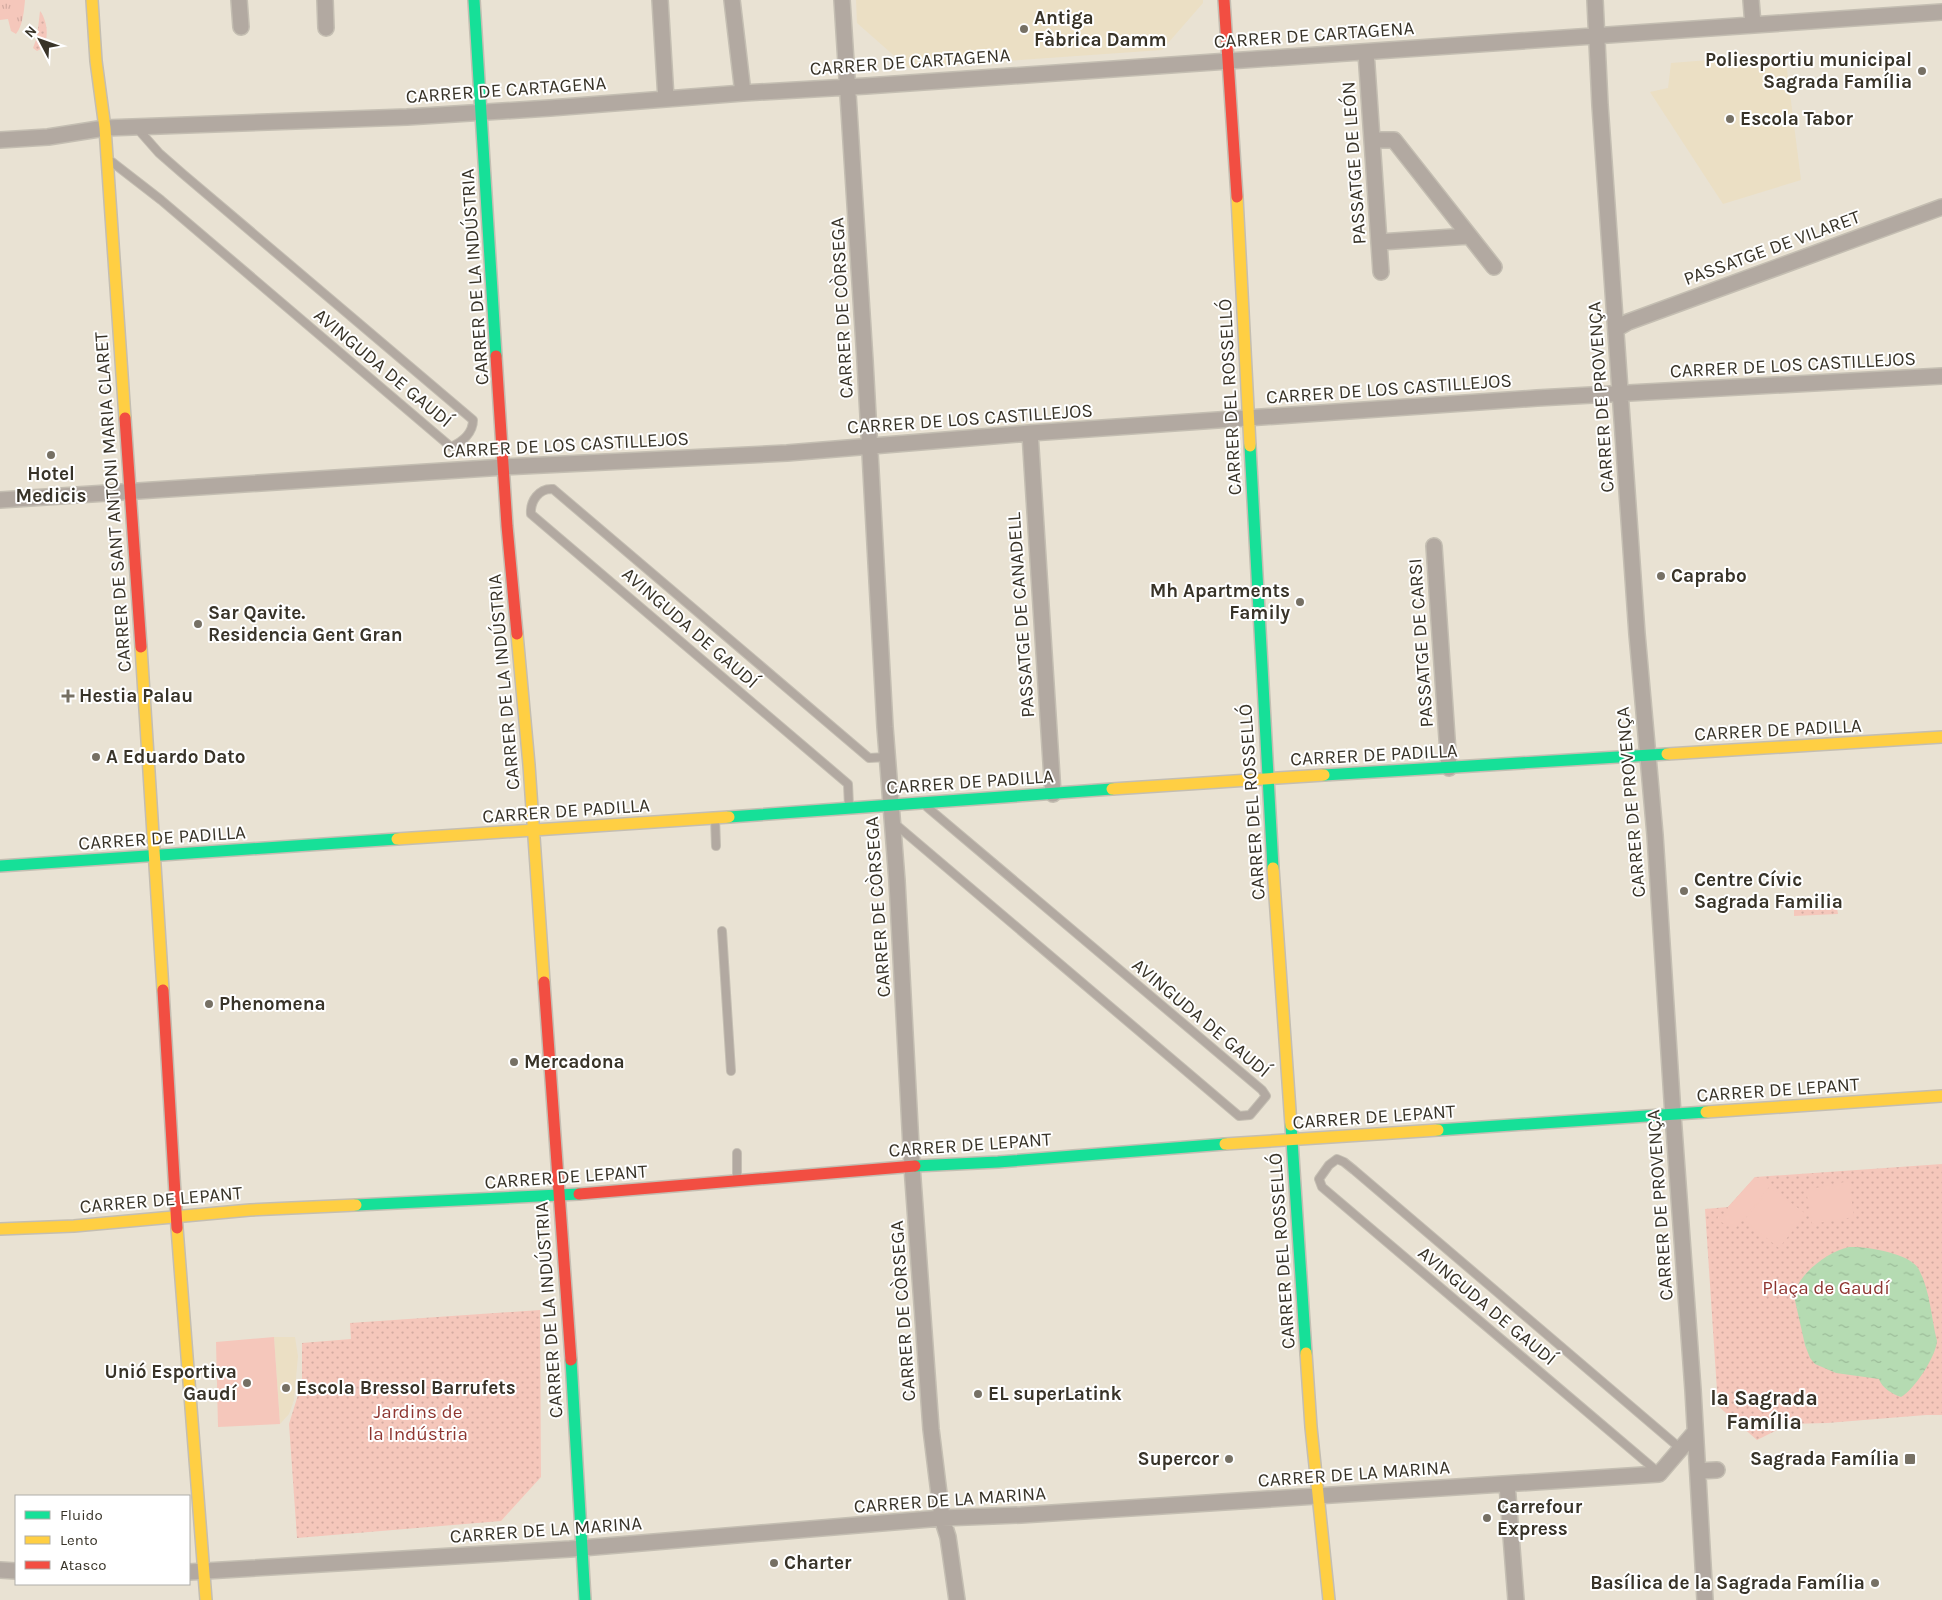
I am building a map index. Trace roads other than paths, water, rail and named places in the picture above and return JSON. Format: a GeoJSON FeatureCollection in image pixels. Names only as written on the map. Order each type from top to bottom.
{"type":"FeatureCollection","features":[{"type":"Feature","properties":{"kind":"main road","name":"CARRER DE SANT ANTONI MARIA CLARET"},"geometry":{"type":"LineString","coordinates":[[92,0],[96,61],[104,128],[130,492],[155,856],[176,1217],[206,1600]]}},
{"type":"Feature","properties":{"kind":"main road","name":"CARRER DE LA INDÚSTRIA"},"geometry":{"type":"LineString","coordinates":[[475,0],[507,526],[533,831],[570,1341],[585,1600]]}},
{"type":"Feature","properties":{"kind":"main road","name":"CARRER DEL ROSSELLÓ"},"geometry":{"type":"LineString","coordinates":[[1224,0],[1268,778],[1291,1140],[1312,1427],[1329,1600]]}},
{"type":"Feature","properties":{"kind":"main road","name":"CARRER DE PADILLA"},"geometry":{"type":"LineString","coordinates":[[0,866],[924,804],[1268,778],[1942,737]]}},
{"type":"Feature","properties":{"kind":"main road","name":"CARRER DE LEPANT"},"geometry":{"type":"LineString","coordinates":[[0,1229],[250,1210],[559,1196],[912,1166],[998,1162],[1291,1140],[1942,1096]]}},
{"type":"Feature","properties":{"kind":"street"},"geometry":{"type":"LineString","coordinates":[[239,0],[241,27]]}},
{"type":"Feature","properties":{"kind":"street"},"geometry":{"type":"LineString","coordinates":[[325,0],[326,28]]}},
{"type":"Feature","properties":{"kind":"street"},"geometry":{"type":"LineString","coordinates":[[660,0],[666,98]]}},
{"type":"Feature","properties":{"kind":"street"},"geometry":{"type":"LineString","coordinates":[[732,0],[743,93]]}},
{"type":"Feature","properties":{"kind":"street","name":"CARRER DE CÒRSEGA"},"geometry":{"type":"LineString","coordinates":[[842,0],[887,757],[893,822],[912,1166],[931,1435],[942,1518],[948,1537],[957,1600]]}},
{"type":"Feature","properties":{"kind":"street","name":"CARRER DE PROVENÇA"},"geometry":{"type":"LineString","coordinates":[[1595,0],[1636,625],[1656,845],[1705,1600]]}},
{"type":"Feature","properties":{"kind":"street"},"geometry":{"type":"LineString","coordinates":[[1751,0],[1753,25]]}},
{"type":"Feature","properties":{"kind":"street","name":"CARRER DE CARTAGENA"},"geometry":{"type":"LineString","coordinates":[[0,140],[48,137],[104,128],[407,117],[1942,12]]}},
{"type":"Feature","properties":{"kind":"street","name":"PASSATGE DE LEÓN"},"geometry":{"type":"LineString","coordinates":[[1366,52],[1381,272]]}},
{"type":"Feature","properties":{"kind":"street"},"geometry":{"type":"LineString","coordinates":[[1372,140],[1394,140],[1494,267]]}},
{"type":"Feature","properties":{"kind":"street","name":"PASSATGE DE VILARET"},"geometry":{"type":"LineString","coordinates":[[1616,329],[1628,322],[1942,207]]}},
{"type":"Feature","properties":{"kind":"street"},"geometry":{"type":"LineString","coordinates":[[1380,242],[1469,236]]}},
{"type":"Feature","properties":{"kind":"street","name":"CARRER DE LOS CASTILLEJOS"},"geometry":{"type":"LineString","coordinates":[[0,500],[504,467],[787,453],[1518,400],[1942,376]]}},
{"type":"Feature","properties":{"kind":"street","name":"PASSATGE DE CANADELL"},"geometry":{"type":"LineString","coordinates":[[1030,434],[1053,794]]}},
{"type":"Feature","properties":{"kind":"street","name":"PASSATGE DE CARSI"},"geometry":{"type":"LineString","coordinates":[[1434,546],[1449,768]]}},
{"type":"Feature","properties":{"kind":"street"},"geometry":{"type":"LineString","coordinates":[[1660,1474],[1695,1432]]}},
{"type":"Feature","properties":{"kind":"street"},"geometry":{"type":"LineString","coordinates":[[1698,1471],[1717,1470]]}},
{"type":"Feature","properties":{"kind":"street","name":"CARRER DE LA MARINA"},"geometry":{"type":"LineString","coordinates":[[190,1572],[581,1548],[942,1518],[1021,1515],[1660,1474]]}},
{"type":"Feature","properties":{"kind":"street"},"geometry":{"type":"LineString","coordinates":[[1507,1484],[1516,1600]]}},
{"type":"Feature","properties":{"kind":"street"},"geometry":{"type":"LineString","coordinates":[[0,1570],[15,1571]]}},
{"type":"Feature","properties":{"kind":"lane","name":"AVINGUDA DE GAUDÍ"},"geometry":{"type":"LineString","coordinates":[[106,157],[161,200],[451,446],[458,444],[466,437],[473,427],[473,420],[165,158],[136,127]]}},
{"type":"Feature","properties":{"kind":"lane","name":"AVINGUDA DE GAUDÍ"},"geometry":{"type":"LineString","coordinates":[[850,808],[848,784],[531,514],[531,505],[536,497],[547,489],[553,489],[869,758],[887,757]]}},
{"type":"Feature","properties":{"kind":"lane","name":"AVINGUDA DE GAUDÍ"},"geometry":{"type":"LineString","coordinates":[[893,822],[1239,1116],[1250,1115],[1266,1096],[1262,1090],[924,804]]}},
{"type":"Feature","properties":{"kind":"lane"},"geometry":{"type":"LineString","coordinates":[[715,818],[716,846]]}},
{"type":"Feature","properties":{"kind":"lane"},"geometry":{"type":"LineString","coordinates":[[722,931],[731,1071]]}},
{"type":"Feature","properties":{"kind":"lane"},"geometry":{"type":"LineString","coordinates":[[737,1153],[737,1181]]}},
{"type":"Feature","properties":{"kind":"lane","name":"AVINGUDA DE GAUDÍ"},"geometry":{"type":"LineString","coordinates":[[1660,1474],[1322,1187],[1319,1179],[1329,1165],[1337,1159],[1344,1162],[1681,1448]]}},
{"type":"Feature","properties":{"kind":"water"},"geometry":{"type":"Polygon","coordinates":[[[1849,1247],[1875,1249],[1896,1254],[1913,1263],[1922,1276],[1930,1303],[1937,1341],[1936,1347],[1929,1363],[1918,1380],[1901,1397],[1888,1390],[1879,1379],[1836,1373],[1815,1364],[1810,1358],[1805,1345],[1794,1296],[1797,1288],[1807,1272],[1815,1265],[1832,1254],[1849,1247]]]}},
{"type":"Feature","properties":{"kind":"place","name":"Antiga Fàbrica Damm"},"geometry":{"type":"Point","coordinates":[1024,29]}},
{"type":"Feature","properties":{"kind":"place","name":"Poliesportiu municipal Sagrada Família"},"geometry":{"type":"Point","coordinates":[1922,71]}},
{"type":"Feature","properties":{"kind":"place","name":"Escola Tabor"},"geometry":{"type":"Point","coordinates":[1730,119]}},
{"type":"Feature","properties":{"kind":"place","name":"Hotel Medicis"},"geometry":{"type":"Point","coordinates":[51,455]}},
{"type":"Feature","properties":{"kind":"place","name":"Caprabo"},"geometry":{"type":"Point","coordinates":[1661,576]}},
{"type":"Feature","properties":{"kind":"place","name":"Mh Apartments Family"},"geometry":{"type":"Point","coordinates":[1300,602]}},
{"type":"Feature","properties":{"kind":"place","name":"Sar Qavite. Residencia Gent Gran"},"geometry":{"type":"Point","coordinates":[198,624]}},
{"type":"Feature","properties":{"kind":"place","name":"Hestia Palau"},"geometry":{"type":"Point","coordinates":[68,696]}},
{"type":"Feature","properties":{"kind":"place","name":"A Eduardo Dato"},"geometry":{"type":"Point","coordinates":[96,757]}},
{"type":"Feature","properties":{"kind":"place","name":"Centre Cívic Sagrada Familia"},"geometry":{"type":"Point","coordinates":[1684,891]}},
{"type":"Feature","properties":{"kind":"place","name":"Phenomena"},"geometry":{"type":"Point","coordinates":[209,1004]}},
{"type":"Feature","properties":{"kind":"place","name":"Mercadona"},"geometry":{"type":"Point","coordinates":[514,1062]}},
{"type":"Feature","properties":{"kind":"place","name":"Unió Esportiva Gaudí"},"geometry":{"type":"Point","coordinates":[247,1383]}},
{"type":"Feature","properties":{"kind":"place","name":"Escola Bressol Barrufets"},"geometry":{"type":"Point","coordinates":[286,1388]}},
{"type":"Feature","properties":{"kind":"place","name":"EL superLatink"},"geometry":{"type":"Point","coordinates":[978,1394]}},
{"type":"Feature","properties":{"kind":"place","name":"Supercor"},"geometry":{"type":"Point","coordinates":[1229,1459]}},
{"type":"Feature","properties":{"kind":"place","name":"Sagrada Família"},"geometry":{"type":"Point","coordinates":[1910,1459]}},
{"type":"Feature","properties":{"kind":"place","name":"Carrefour Express"},"geometry":{"type":"Point","coordinates":[1487,1518]}},
{"type":"Feature","properties":{"kind":"place","name":"Charter"},"geometry":{"type":"Point","coordinates":[774,1563]}},
{"type":"Feature","properties":{"kind":"place","name":"Basílica de la Sagrada Família"},"geometry":{"type":"Point","coordinates":[1875,1583]}},
{"type":"Feature","properties":{"kind":"district","name":"la Sagrada Família"},"geometry":{"type":"Point","coordinates":[1764,1410]}},
{"type":"Feature","properties":{"kind":"park label","name":"Plaça de Gaudí"},"geometry":{"type":"Point","coordinates":[1826,1288]}},
{"type":"Feature","properties":{"kind":"park label","name":"Jardins de la Indústria"},"geometry":{"type":"Point","coordinates":[418,1423]}}]}
